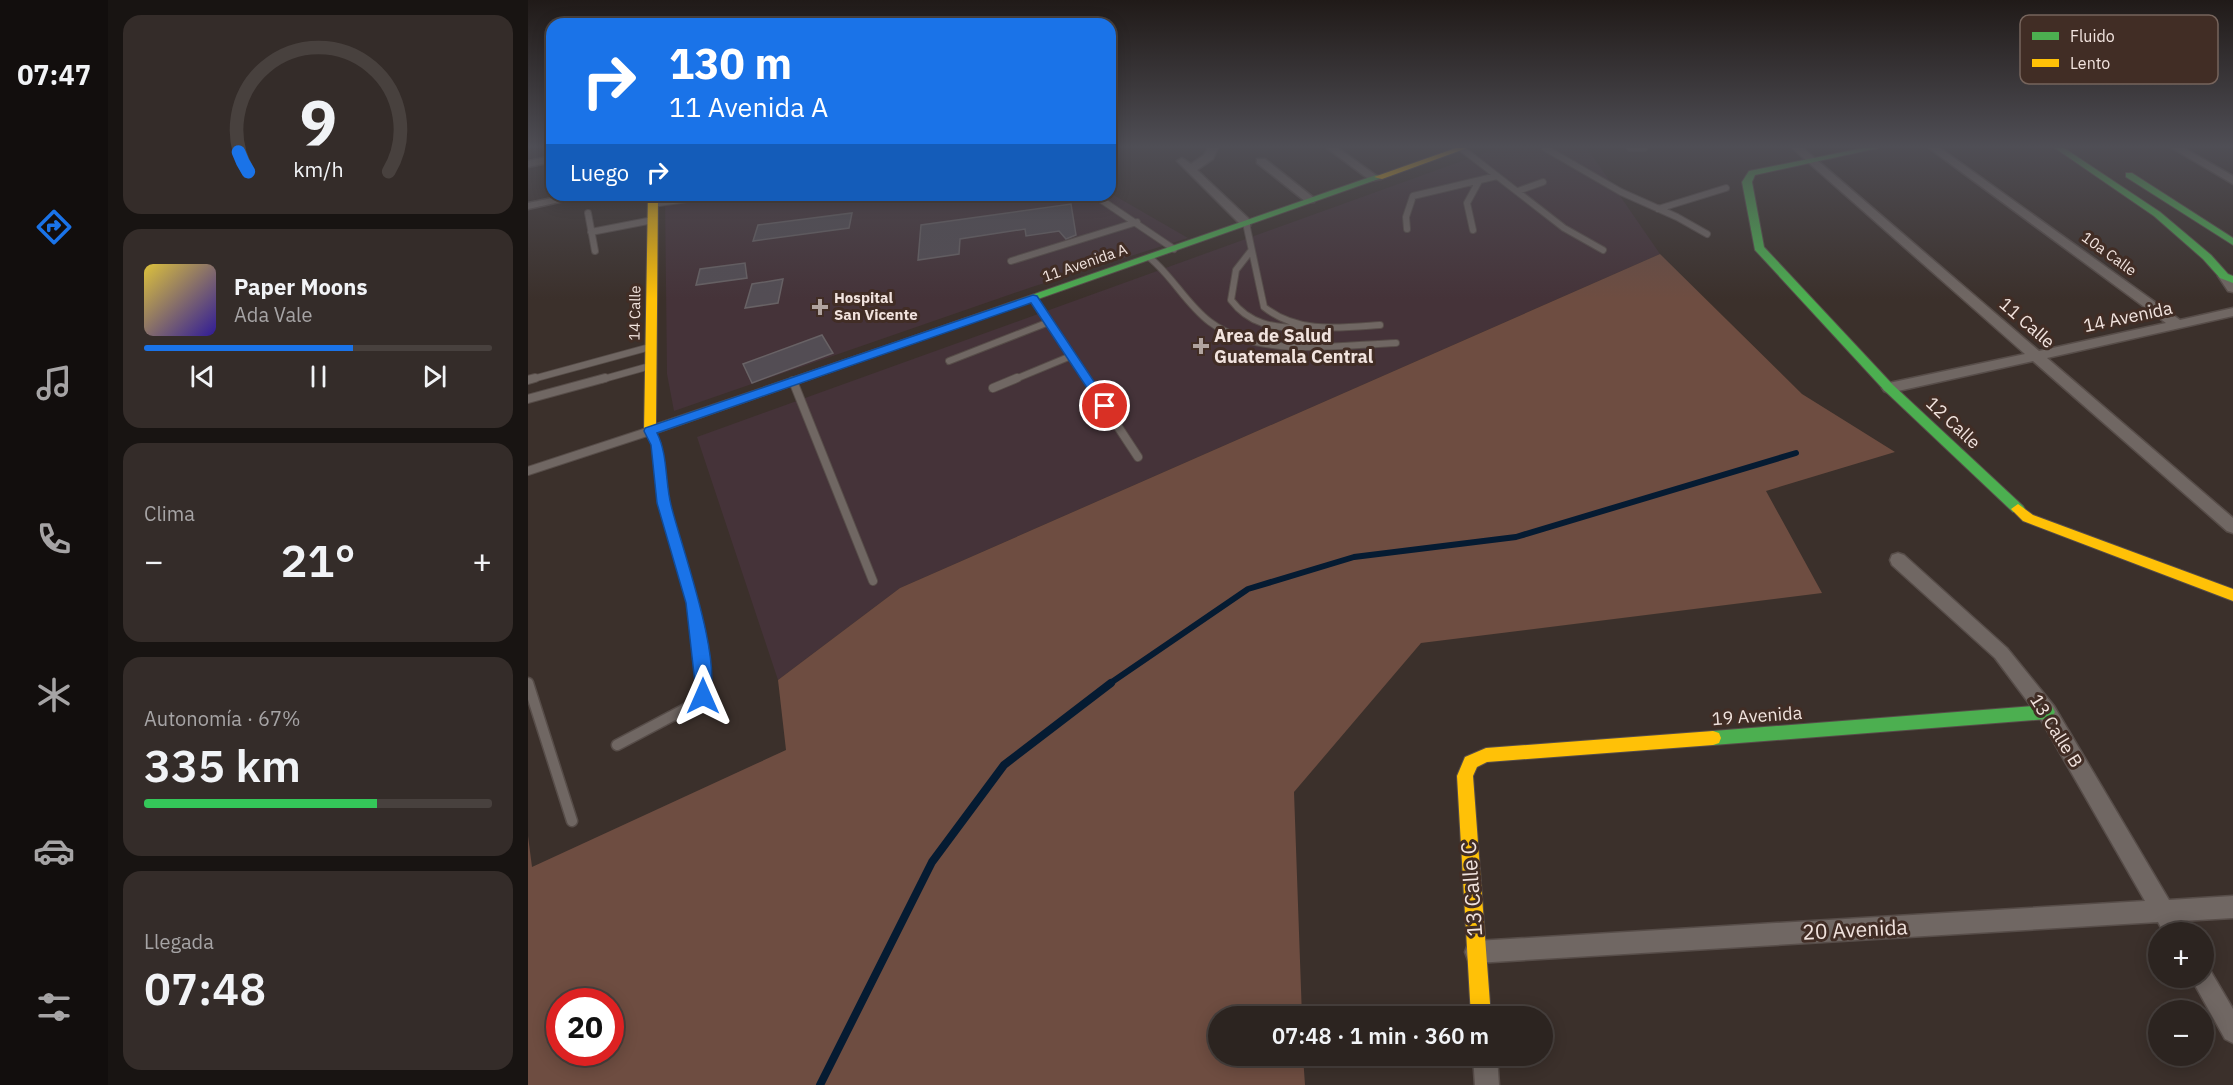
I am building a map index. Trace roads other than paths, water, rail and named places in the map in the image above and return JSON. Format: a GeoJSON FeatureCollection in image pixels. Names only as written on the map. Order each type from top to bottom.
{"type":"FeatureCollection","features":[{"type":"Feature","properties":{"kind":"street"},"geometry":{"type":"LineString","coordinates":[[1221,199],[1246,223]]}},
{"type":"Feature","properties":{"kind":"street","name":"11 Avenida A"},"geometry":{"type":"LineString","coordinates":[[650,431],[1150,258],[1314,199]]}},
{"type":"Feature","properties":{"kind":"street","name":"12 Calle"},"geometry":{"type":"LineString","coordinates":[[1750,199],[1759,249],[1889,388],[2028,518],[2233,595]]}},
{"type":"Feature","properties":{"kind":"street","name":"11 Calle"},"geometry":{"type":"LineString","coordinates":[[1856,199],[2233,527]]}},
{"type":"Feature","properties":{"kind":"street","name":"10a Calle"},"geometry":{"type":"LineString","coordinates":[[2004,199],[2177,324]]}},
{"type":"Feature","properties":{"kind":"street"},"geometry":{"type":"LineString","coordinates":[[2134,199],[2157,214],[2207,257],[2228,278],[2233,288]]}},
{"type":"Feature","properties":{"kind":"street"},"geometry":{"type":"LineString","coordinates":[[2166,199],[2233,242]]}},
{"type":"Feature","properties":{"kind":"street"},"geometry":{"type":"LineString","coordinates":[[528,206],[554,201]]}},
{"type":"Feature","properties":{"kind":"street","name":"14 Calle"},"geometry":{"type":"LineString","coordinates":[[650,431],[653,201]]}},
{"type":"Feature","properties":{"kind":"street"},"geometry":{"type":"LineString","coordinates":[[2207,257],[2214,250],[2233,250]]}},
{"type":"Feature","properties":{"kind":"street","name":"14 Avenida"},"geometry":{"type":"LineString","coordinates":[[1889,388],[2233,312]]}},
{"type":"Feature","properties":{"kind":"street","name":"13 Calle B"},"geometry":{"type":"LineString","coordinates":[[1898,560],[2001,653],[2047,712],[2170,922]]}},
{"type":"Feature","properties":{"kind":"street","name":"19 Avenida"},"geometry":{"type":"LineString","coordinates":[[1472,762],[1486,755],[2047,712]]}},
{"type":"Feature","properties":{"kind":"street","name":"13 Calle C"},"geometry":{"type":"LineString","coordinates":[[1472,762],[1465,776],[1480,1006]]}},
{"type":"Feature","properties":{"kind":"street","name":"20 Avenida"},"geometry":{"type":"LineString","coordinates":[[1476,952],[2233,907]]}},
{"type":"Feature","properties":{"kind":"street"},"geometry":{"type":"LineString","coordinates":[[2208,988],[2233,1031]]}},
{"type":"Feature","properties":{"kind":"street"},"geometry":{"type":"LineString","coordinates":[[1486,1066],[1487,1085]]}},
{"type":"Feature","properties":{"kind":"lane"},"geometry":{"type":"LineString","coordinates":[[1407,229],[1406,217],[1412,199]]}},
{"type":"Feature","properties":{"kind":"lane"},"geometry":{"type":"LineString","coordinates":[[1469,199],[1467,203],[1473,230]]}},
{"type":"Feature","properties":{"kind":"lane"},"geometry":{"type":"LineString","coordinates":[[1527,199],[1564,228],[1603,250]]}},
{"type":"Feature","properties":{"kind":"lane"},"geometry":{"type":"LineString","coordinates":[[1635,199],[1707,234]]}},
{"type":"Feature","properties":{"kind":"lane"},"geometry":{"type":"LineString","coordinates":[[1658,209],[1692,199]]}},
{"type":"Feature","properties":{"kind":"lane"},"geometry":{"type":"LineString","coordinates":[[1104,201],[1174,249]]}},
{"type":"Feature","properties":{"kind":"lane"},"geometry":{"type":"LineString","coordinates":[[588,213],[595,250]]}},
{"type":"Feature","properties":{"kind":"lane"},"geometry":{"type":"LineString","coordinates":[[591,232],[653,220]]}},
{"type":"Feature","properties":{"kind":"lane"},"geometry":{"type":"LineString","coordinates":[[1011,261],[1137,222]]}},
{"type":"Feature","properties":{"kind":"lane"},"geometry":{"type":"LineString","coordinates":[[1246,223],[1250,252],[1264,308],[1272,316],[1315,328]]}},
{"type":"Feature","properties":{"kind":"lane"},"geometry":{"type":"LineString","coordinates":[[1250,252],[1236,270],[1234,280],[1231,300],[1239,314],[1259,324],[1288,328],[1380,325]]}},
{"type":"Feature","properties":{"kind":"lane"},"geometry":{"type":"LineString","coordinates":[[1150,258],[1211,322],[1233,333],[1270,345],[1396,344]]}},
{"type":"Feature","properties":{"kind":"lane"},"geometry":{"type":"LineString","coordinates":[[1033,298],[1138,457]]}},
{"type":"Feature","properties":{"kind":"lane"},"geometry":{"type":"LineString","coordinates":[[949,361],[1049,322]]}},
{"type":"Feature","properties":{"kind":"lane"},"geometry":{"type":"LineString","coordinates":[[528,380],[651,347]]}},
{"type":"Feature","properties":{"kind":"lane"},"geometry":{"type":"LineString","coordinates":[[993,388],[1071,356]]}},
{"type":"Feature","properties":{"kind":"lane"},"geometry":{"type":"LineString","coordinates":[[528,399],[651,366]]}},
{"type":"Feature","properties":{"kind":"lane"},"geometry":{"type":"LineString","coordinates":[[793,381],[873,581]]}},
{"type":"Feature","properties":{"kind":"lane"},"geometry":{"type":"LineString","coordinates":[[528,471],[650,431],[657,445],[664,503],[694,603],[705,684],[703,696],[689,707],[617,745]]}},
{"type":"Feature","properties":{"kind":"lane"},"geometry":{"type":"LineString","coordinates":[[528,683],[572,821]]}},
{"type":"Feature","properties":{"kind":"waterway"},"geometry":{"type":"LineString","coordinates":[[1109,684],[1248,589],[1354,557],[1516,537],[1796,453]]}},
{"type":"Feature","properties":{"kind":"waterway"},"geometry":{"type":"LineString","coordinates":[[820,1085],[932,862],[1004,765],[1111,683]]}},
{"type":"Feature","properties":{"kind":"place","name":"Hospital San Vicente"},"geometry":{"type":"Point","coordinates":[820,307]}},
{"type":"Feature","properties":{"kind":"place","name":"Area de Salud Guatemala Central"},"geometry":{"type":"Point","coordinates":[1201,346]}}]}
